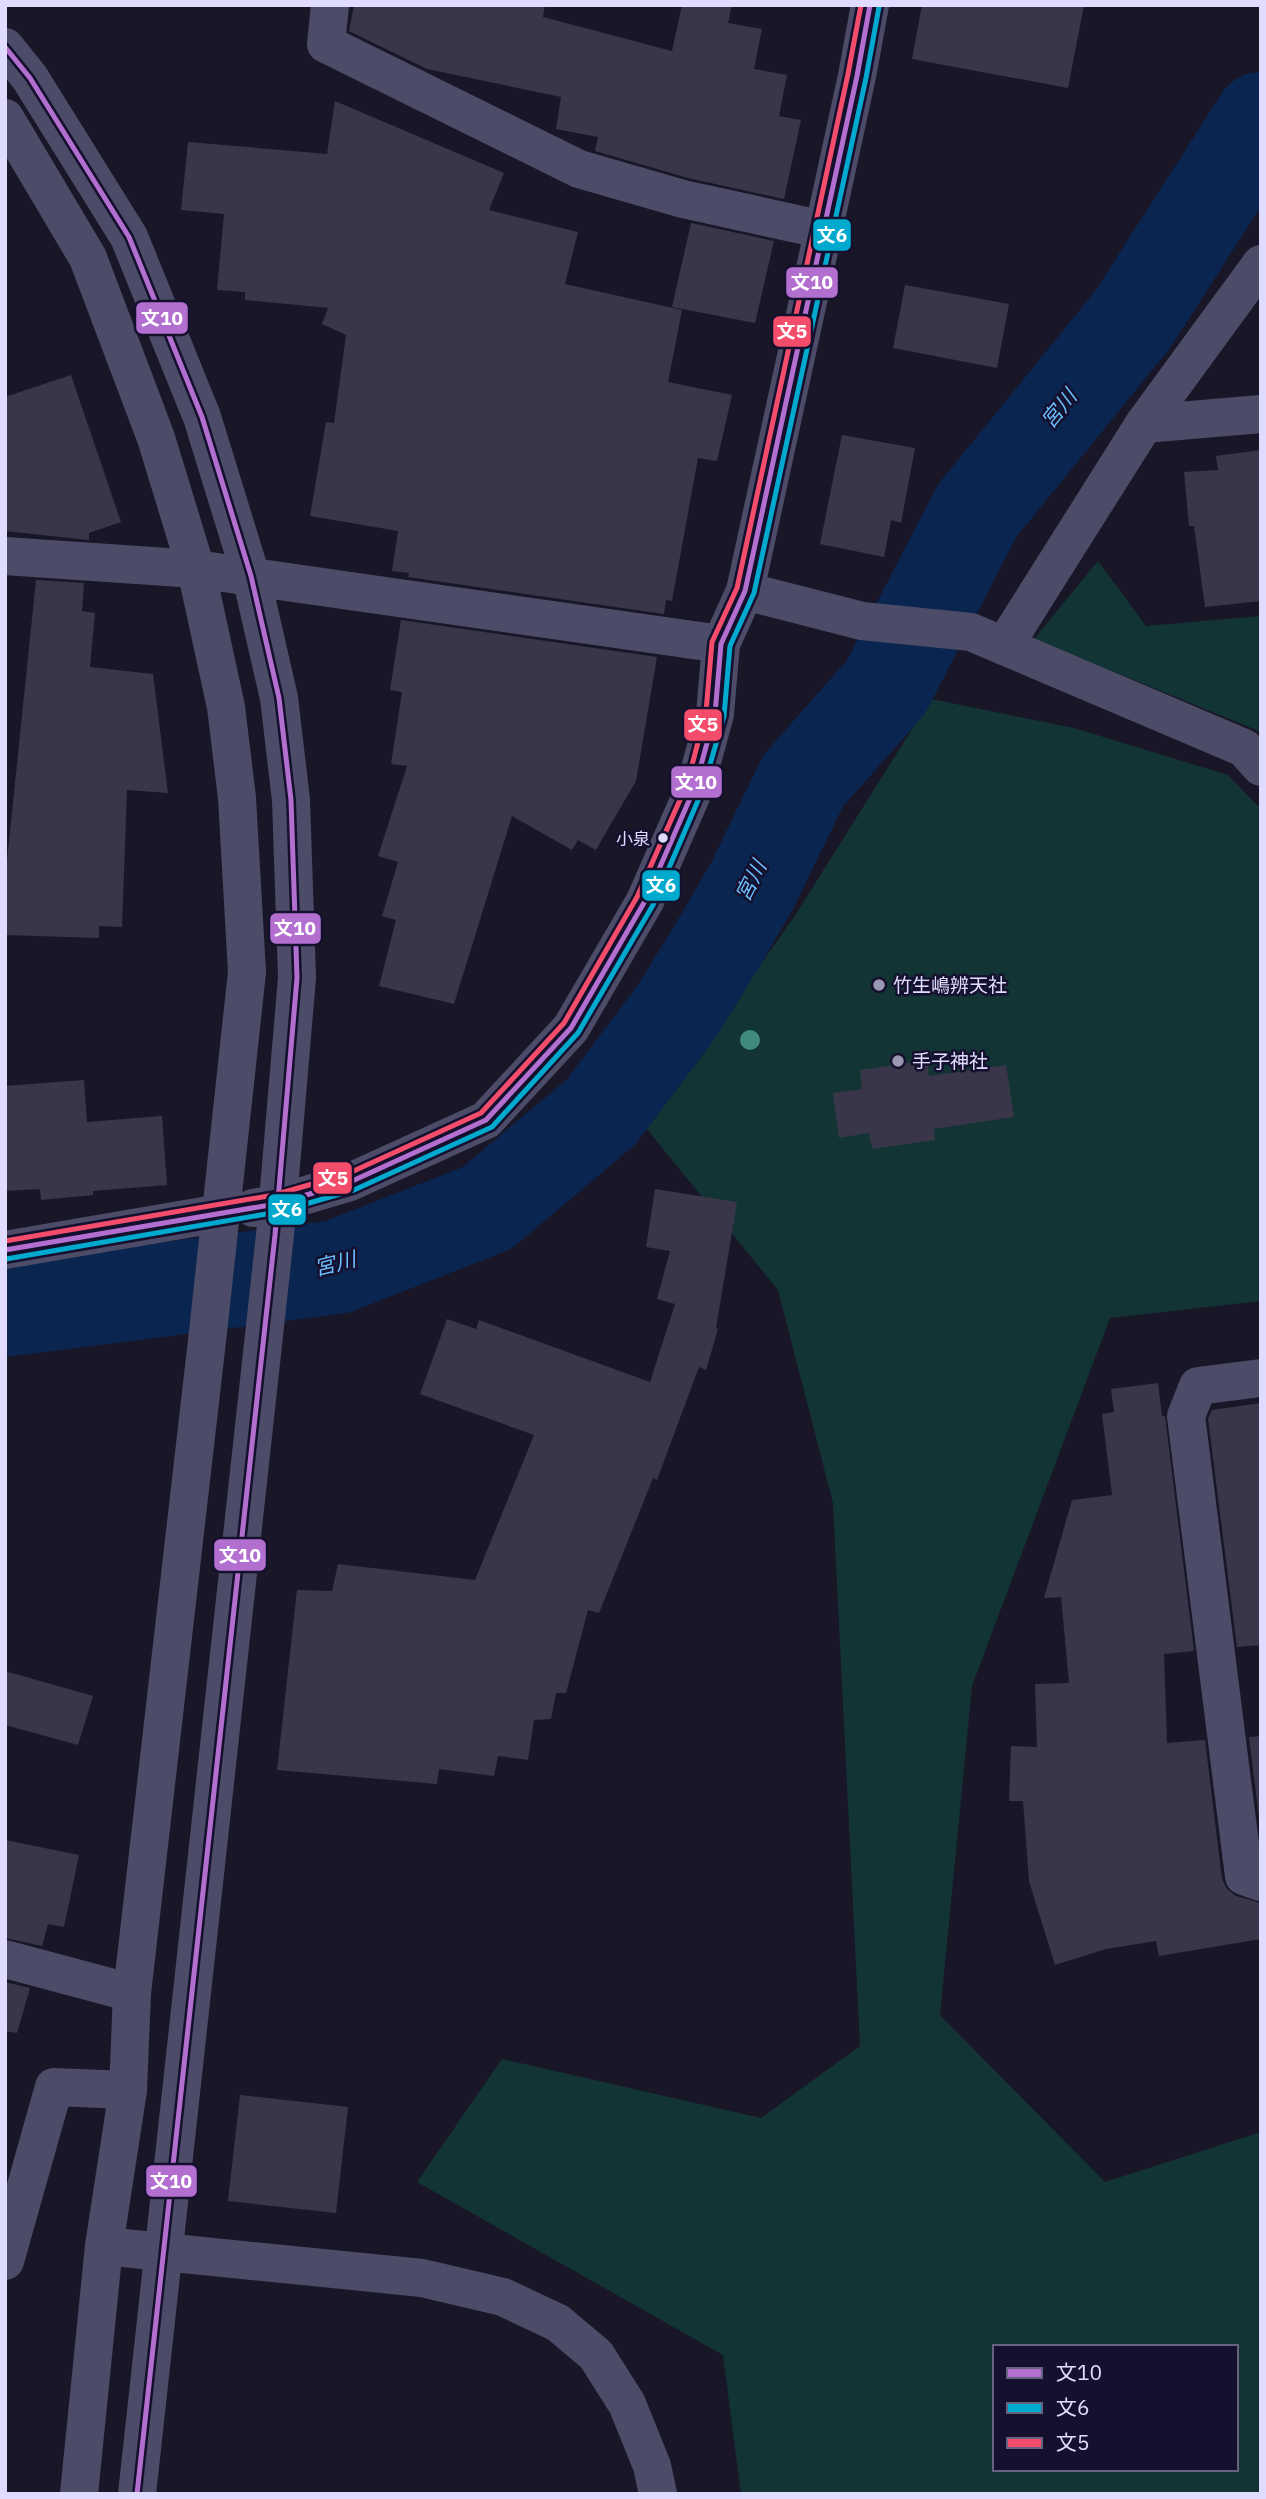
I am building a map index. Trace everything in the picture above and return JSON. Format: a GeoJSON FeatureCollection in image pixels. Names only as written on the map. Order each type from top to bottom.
{"type":"FeatureCollection","features":[{"type":"Feature","properties":{"kind":"street"},"geometry":{"type":"LineString","coordinates":[[330,5],[326,44],[579,169],[683,199],[824,230]]}},
{"type":"Feature","properties":{"kind":"street"},"geometry":{"type":"LineString","coordinates":[[5,1250],[219,1228],[276,1219],[486,1120],[571,1028],[645,901],[695,787],[715,714],[721,644],[745,591],[870,5]]}},
{"type":"Feature","properties":{"kind":"street"},"geometry":{"type":"LineString","coordinates":[[5,47],[30,78],[129,237],[202,417],[251,576],[279,698],[291,800],[297,978],[276,1219],[137,2494]]}},
{"type":"Feature","properties":{"kind":"street"},"geometry":{"type":"LineString","coordinates":[[5,118],[88,258],[156,438],[196,569],[226,706],[237,798],[247,972],[132,1993],[128,2090],[104,2246],[79,2494]]}},
{"type":"Feature","properties":{"kind":"street"},"geometry":{"type":"LineString","coordinates":[[988,639],[1261,264]]}},
{"type":"Feature","properties":{"kind":"street"},"geometry":{"type":"LineString","coordinates":[[1144,424],[1261,414]]}},
{"type":"Feature","properties":{"kind":"street"},"geometry":{"type":"LineString","coordinates":[[5,556],[196,569],[721,644]]}},
{"type":"Feature","properties":{"kind":"street"},"geometry":{"type":"LineString","coordinates":[[745,591],[862,621],[988,639],[1244,748],[1261,767]]}},
{"type":"Feature","properties":{"kind":"street"},"geometry":{"type":"LineString","coordinates":[[1261,1378],[1198,1386],[1186,1416],[1244,1876],[1261,1882]]}},
{"type":"Feature","properties":{"kind":"street"},"geometry":{"type":"LineString","coordinates":[[5,1958],[132,1993]]}},
{"type":"Feature","properties":{"kind":"street"},"geometry":{"type":"LineString","coordinates":[[5,2261],[54,2087],[128,2090]]}},
{"type":"Feature","properties":{"kind":"street"},"geometry":{"type":"LineString","coordinates":[[104,2246],[422,2278],[503,2297],[558,2323],[596,2356],[627,2404],[652,2466],[658,2494]]}},
{"type":"Feature","properties":{"kind":"green space"},"geometry":{"type":"Polygon","coordinates":[[[1098,561],[1146,626],[1261,616],[1261,732],[1034,639],[1098,561]]]}},
{"type":"Feature","properties":{"kind":"green space"},"geometry":{"type":"Polygon","coordinates":[[[931,699],[1074,728],[1228,775],[1261,809],[1261,1301],[1110,1318],[972,1686],[940,2015],[1105,2182],[1261,2132],[1261,2494],[741,2494],[723,2355],[417,2182],[502,2059],[761,2118],[860,2046],[833,1503],[778,1290],[646,1128],[794,917],[931,699]]]}},
{"type":"Feature","properties":{"kind":"building"},"geometry":{"type":"Polygon","coordinates":[[[354,5],[545,5],[543,17],[672,51],[682,5],[732,5],[728,23],[762,29],[754,69],[787,75],[779,116],[801,120],[784,199],[688,178],[595,151],[598,137],[556,129],[561,97],[427,69],[349,31],[354,5]]]}},
{"type":"Feature","properties":{"kind":"building"},"geometry":{"type":"Polygon","coordinates":[[[922,5],[1084,5],[1068,88],[912,59],[922,5]]]}},
{"type":"Feature","properties":{"kind":"building"},"geometry":{"type":"Polygon","coordinates":[[[335,101],[504,173],[489,210],[578,232],[565,284],[682,310],[668,382],[732,395],[717,461],[698,458],[672,601],[666,600],[664,614],[408,577],[409,573],[392,571],[398,531],[310,516],[326,422],[334,423],[346,335],[322,324],[328,308],[245,300],[245,292],[217,290],[224,214],[181,210],[188,142],[327,154],[335,101]]]}},
{"type":"Feature","properties":{"kind":"building"},"geometry":{"type":"Polygon","coordinates":[[[691,223],[774,241],[755,323],[672,307],[691,223]]]}},
{"type":"Feature","properties":{"kind":"building"},"geometry":{"type":"Polygon","coordinates":[[[905,285],[1009,304],[997,368],[893,348],[905,285]]]}},
{"type":"Feature","properties":{"kind":"building"},"geometry":{"type":"Polygon","coordinates":[[[71,375],[121,522],[89,533],[89,540],[5,531],[5,397],[71,375]]]}},
{"type":"Feature","properties":{"kind":"building"},"geometry":{"type":"Polygon","coordinates":[[[842,435],[915,448],[901,523],[891,520],[884,557],[820,544],[842,435]]]}},
{"type":"Feature","properties":{"kind":"building"},"geometry":{"type":"Polygon","coordinates":[[[1261,450],[1261,601],[1205,607],[1194,526],[1189,526],[1184,472],[1218,470],[1216,456],[1261,450]]]}},
{"type":"Feature","properties":{"kind":"building"},"geometry":{"type":"Polygon","coordinates":[[[36,580],[84,583],[82,611],[95,613],[90,667],[153,674],[168,793],[127,790],[122,927],[99,926],[99,938],[5,935],[5,880],[36,580]]]}},
{"type":"Feature","properties":{"kind":"building"},"geometry":{"type":"Polygon","coordinates":[[[401,620],[657,657],[636,781],[596,850],[578,840],[572,850],[512,816],[454,1004],[379,986],[396,920],[382,916],[398,862],[378,856],[407,766],[391,764],[402,692],[390,690],[401,620]]]}},
{"type":"Feature","properties":{"kind":"building"},"geometry":{"type":"Polygon","coordinates":[[[927,1060],[929,1076],[1006,1065],[1014,1117],[934,1129],[935,1140],[872,1149],[869,1133],[839,1138],[833,1093],[862,1089],[860,1070],[927,1060]]]}},
{"type":"Feature","properties":{"kind":"building"},"geometry":{"type":"Polygon","coordinates":[[[84,1080],[87,1122],[162,1116],[167,1185],[93,1191],[93,1195],[41,1200],[40,1189],[5,1191],[5,1086],[84,1080]]]}},
{"type":"Feature","properties":{"kind":"building"},"geometry":{"type":"Polygon","coordinates":[[[655,1189],[737,1202],[716,1328],[718,1329],[706,1370],[699,1367],[657,1480],[653,1478],[599,1613],[588,1610],[566,1693],[556,1693],[551,1719],[534,1720],[528,1760],[498,1756],[494,1776],[439,1769],[437,1784],[277,1770],[297,1590],[332,1591],[338,1564],[475,1580],[534,1435],[420,1394],[447,1319],[476,1329],[479,1320],[650,1382],[675,1304],[657,1299],[670,1251],[646,1247],[655,1189]]]}},
{"type":"Feature","properties":{"kind":"building"},"geometry":{"type":"Polygon","coordinates":[[[1158,1383],[1162,1416],[1165,1416],[1194,1651],[1164,1654],[1167,1743],[1205,1740],[1222,1879],[1227,1889],[1236,1896],[1261,1903],[1261,1939],[1159,1956],[1156,1941],[1106,1949],[1055,1965],[1029,1881],[1023,1801],[1009,1801],[1011,1746],[1037,1747],[1035,1684],[1069,1683],[1061,1597],[1044,1598],[1072,1500],[1112,1495],[1102,1414],[1114,1412],[1111,1389],[1158,1383]]]}},
{"type":"Feature","properties":{"kind":"building"},"geometry":{"type":"Polygon","coordinates":[[[1261,1403],[1261,1645],[1237,1647],[1208,1419],[1212,1410],[1261,1403]]]}},
{"type":"Feature","properties":{"kind":"building"},"geometry":{"type":"Polygon","coordinates":[[[5,1671],[93,1696],[78,1745],[5,1725],[5,1671]]]}},
{"type":"Feature","properties":{"kind":"building"},"geometry":{"type":"Polygon","coordinates":[[[1261,1736],[1261,1834],[1249,1737],[1261,1736]]]}},
{"type":"Feature","properties":{"kind":"building"},"geometry":{"type":"Polygon","coordinates":[[[5,1840],[79,1855],[64,1927],[48,1924],[42,1946],[5,1938],[5,1840]]]}},
{"type":"Feature","properties":{"kind":"building"},"geometry":{"type":"Polygon","coordinates":[[[5,1982],[30,1988],[17,2033],[5,2031],[5,1982]]]}},
{"type":"Feature","properties":{"kind":"building"},"geometry":{"type":"Polygon","coordinates":[[[240,2095],[348,2107],[336,2213],[228,2201],[240,2095]]]}},
{"type":"Feature","properties":{"kind":"waterway","name":"宮川"},"geometry":{"type":"LineString","coordinates":[[5,1310],[337,1267],[487,1208],[601,1112],[677,1011],[720,941],[752,886],[803,781],[886,687],[977,511],[1133,319],[1261,119]]}},
{"type":"Feature","properties":{"kind":"transit line","name":"文5"},"geometry":{"type":"LineString","coordinates":[[5,1241],[274,1195],[347,1174],[481,1113],[564,1023],[637,897],[687,784],[706,712],[712,642],[737,588],[861,5]]}},
{"type":"Feature","properties":{"kind":"transit line","name":"文10"},"geometry":{"type":"LineString","coordinates":[[5,1250],[276,1204],[350,1182],[486,1120],[571,1028],[645,901],[695,787],[715,714],[721,644],[745,591],[870,5]]}},
{"type":"Feature","properties":{"kind":"transit line","name":"文6"},"geometry":{"type":"LineString","coordinates":[[6,1259],[278,1212],[354,1190],[492,1127],[578,1033],[653,905],[703,789],[724,716],[730,646],[754,593],[879,7]]}},
{"type":"Feature","properties":{"kind":"transit line","name":"文10"},"geometry":{"type":"LineString","coordinates":[[5,47],[30,78],[129,237],[202,417],[251,576],[279,698],[291,800],[297,978],[275,1235],[137,2494]]}},
{"type":"Feature","properties":{"kind":"place","name":"小泉"},"geometry":{"type":"Point","coordinates":[663,838]}},
{"type":"Feature","properties":{"kind":"place","name":"竹生嶋辨天社"},"geometry":{"type":"Point","coordinates":[879,985]}},
{"type":"Feature","properties":{"kind":"place","name":"手子神社"},"geometry":{"type":"Point","coordinates":[898,1061]}}]}
